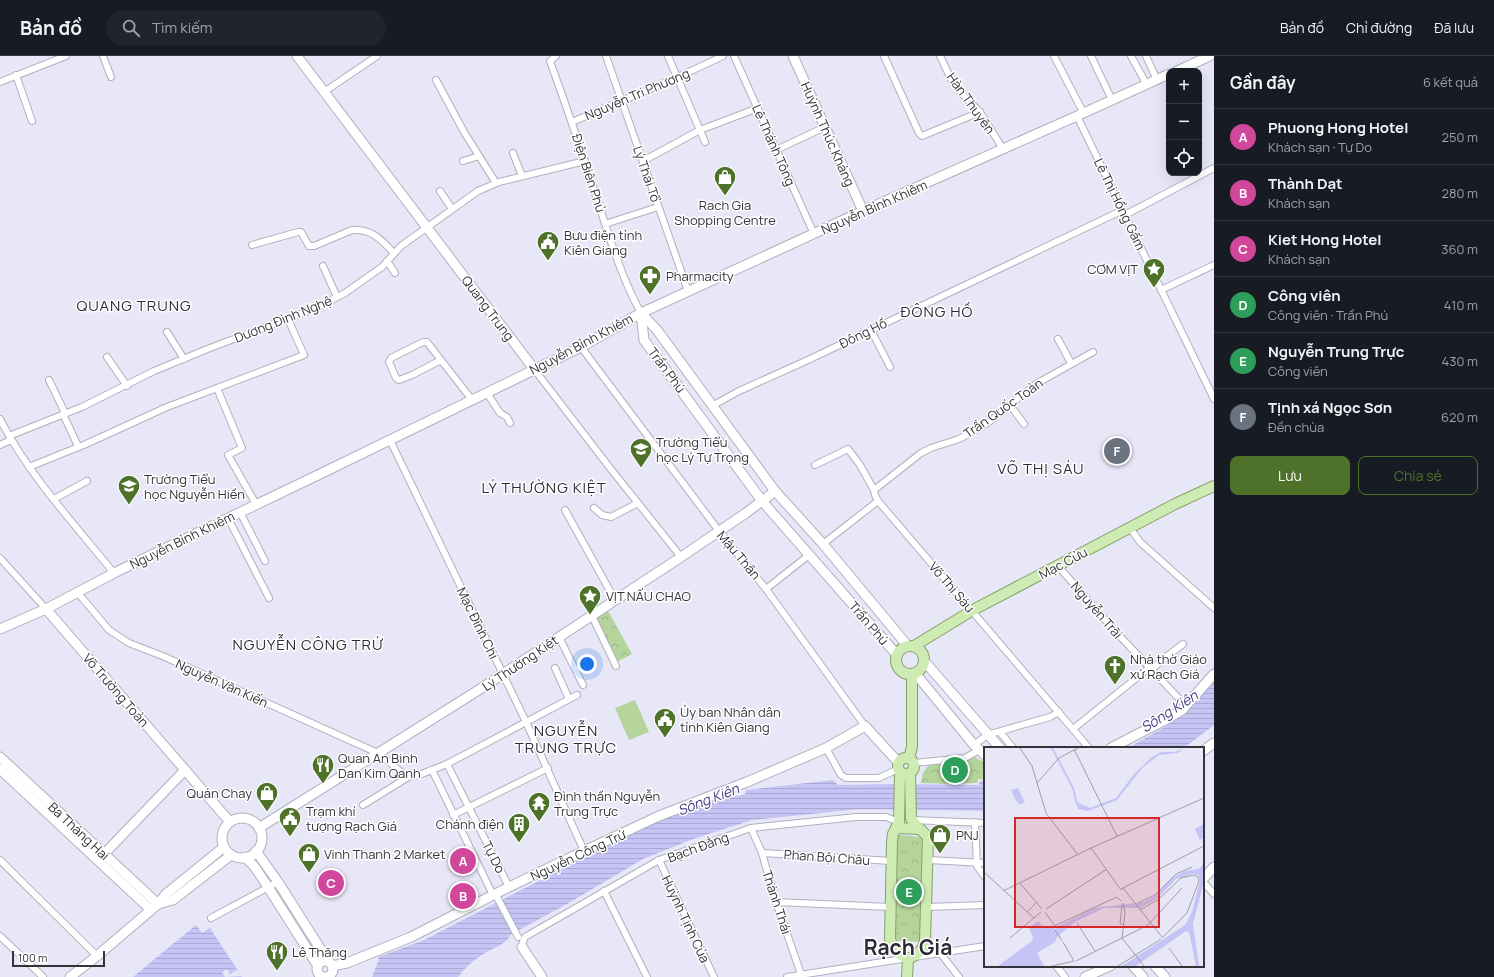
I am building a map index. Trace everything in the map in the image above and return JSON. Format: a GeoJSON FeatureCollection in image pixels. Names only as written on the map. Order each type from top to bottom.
{"type":"FeatureCollection","features":[{"type":"Feature","properties":{"kind":"main road","name":"Mạc Cửu"},"geometry":{"type":"LineString","coordinates":[[911,646],[972,610],[1214,486]]}},
{"type":"Feature","properties":{"kind":"main road"},"geometry":{"type":"LineString","coordinates":[[896,655],[901,649],[911,646]]}},
{"type":"Feature","properties":{"kind":"main road","name":"Trần Phú"},"geometry":{"type":"LineString","coordinates":[[911,646],[920,649],[924,655],[924,662]]}},
{"type":"Feature","properties":{"kind":"main road","name":"Trần Phú"},"geometry":{"type":"LineString","coordinates":[[896,655],[897,666],[901,671],[906,674],[914,674]]}},
{"type":"Feature","properties":{"kind":"main road"},"geometry":{"type":"LineString","coordinates":[[903,773],[914,768],[911,761],[914,674],[923,667],[924,662]]}},
{"type":"Feature","properties":{"kind":"main road"},"geometry":{"type":"LineString","coordinates":[[908,958],[919,953],[924,946],[928,860],[928,837],[911,819],[903,773],[902,758],[911,761]]}},
{"type":"Feature","properties":{"kind":"main road"},"geometry":{"type":"LineString","coordinates":[[903,773],[898,825],[892,837],[890,934],[891,945],[896,951],[908,958]]}},
{"type":"Feature","properties":{"kind":"main road"},"geometry":{"type":"LineString","coordinates":[[898,825],[920,829]]}},
{"type":"Feature","properties":{"kind":"main road"},"geometry":{"type":"LineString","coordinates":[[907,977],[908,958]]}},
{"type":"Feature","properties":{"kind":"street"},"geometry":{"type":"LineString","coordinates":[[0,82],[66,56]]}},
{"type":"Feature","properties":{"kind":"street"},"geometry":{"type":"LineString","coordinates":[[103,56],[112,77]]}},
{"type":"Feature","properties":{"kind":"street","name":"Quang Trung"},"geometry":{"type":"LineString","coordinates":[[297,56],[534,369],[682,557]]}},
{"type":"Feature","properties":{"kind":"street"},"geometry":{"type":"LineString","coordinates":[[324,92],[377,56]]}},
{"type":"Feature","properties":{"kind":"street","name":"Điện Biên Phủ"},"geometry":{"type":"LineString","coordinates":[[556,56],[550,61],[632,297],[641,313]]}},
{"type":"Feature","properties":{"kind":"street","name":"Lý Thái Tổ"},"geometry":{"type":"LineString","coordinates":[[606,56],[688,291]]}},
{"type":"Feature","properties":{"kind":"street"},"geometry":{"type":"LineString","coordinates":[[668,56],[676,78],[705,142]]}},
{"type":"Feature","properties":{"kind":"street","name":"Nguyễn Tri Phương"},"geometry":{"type":"LineString","coordinates":[[572,122],[676,78],[723,56]]}},
{"type":"Feature","properties":{"kind":"street","name":"Lê Thánh Tông"},"geometry":{"type":"LineString","coordinates":[[734,56],[814,234]]}},
{"type":"Feature","properties":{"kind":"street","name":"Huỳnh Thúc Kháng"},"geometry":{"type":"LineString","coordinates":[[793,56],[863,211]]}},
{"type":"Feature","properties":{"kind":"street"},"geometry":{"type":"LineString","coordinates":[[884,56],[919,133],[922,136],[980,112]]}},
{"type":"Feature","properties":{"kind":"street","name":"Hàn Thuyên"},"geometry":{"type":"LineString","coordinates":[[940,56],[956,87],[980,112],[1003,149]]}},
{"type":"Feature","properties":{"kind":"street","name":"Lê Thị Hồng Gấm"},"geometry":{"type":"LineString","coordinates":[[1054,56],[1124,212],[1214,399]]}},
{"type":"Feature","properties":{"kind":"street"},"geometry":{"type":"LineString","coordinates":[[1091,56],[1112,100]]}},
{"type":"Feature","properties":{"kind":"street"},"geometry":{"type":"LineString","coordinates":[[1131,56],[1146,85]]}},
{"type":"Feature","properties":{"kind":"street"},"geometry":{"type":"LineString","coordinates":[[1146,56],[1157,80]]}},
{"type":"Feature","properties":{"kind":"street"},"geometry":{"type":"LineString","coordinates":[[1183,68],[1210,56]]}},
{"type":"Feature","properties":{"kind":"street"},"geometry":{"type":"LineString","coordinates":[[16,75],[32,121]]}},
{"type":"Feature","properties":{"kind":"street","name":"Nguyễn Bỉnh Khiêm"},"geometry":{"type":"LineString","coordinates":[[0,629],[78,593],[114,573],[581,347],[641,313],[863,211],[1081,115],[1166,76]]}},
{"type":"Feature","properties":{"kind":"street"},"geometry":{"type":"LineString","coordinates":[[436,80],[464,132],[496,183]]}},
{"type":"Feature","properties":{"kind":"street"},"geometry":{"type":"LineString","coordinates":[[643,160],[700,130],[758,108]]}},
{"type":"Feature","properties":{"kind":"street"},"geometry":{"type":"LineString","coordinates":[[776,150],[825,127]]}},
{"type":"Feature","properties":{"kind":"street"},"geometry":{"type":"LineString","coordinates":[[513,153],[522,176]]}},
{"type":"Feature","properties":{"kind":"street"},"geometry":{"type":"LineString","coordinates":[[463,161],[479,156]]}},
{"type":"Feature","properties":{"kind":"street","name":"Dương Đình Nghệ"},"geometry":{"type":"LineString","coordinates":[[0,445],[10,438],[64,413],[82,407],[154,372],[316,308],[337,297],[361,283],[427,226],[478,191],[496,183],[585,161]]}},
{"type":"Feature","properties":{"kind":"street","name":"Đông Hồ"},"geometry":{"type":"LineString","coordinates":[[712,406],[737,392],[1124,212],[1214,168]]}},
{"type":"Feature","properties":{"kind":"street"},"geometry":{"type":"LineString","coordinates":[[440,191],[452,209]]}},
{"type":"Feature","properties":{"kind":"street"},"geometry":{"type":"LineString","coordinates":[[606,224],[658,206]]}},
{"type":"Feature","properties":{"kind":"street"},"geometry":{"type":"LineString","coordinates":[[252,245],[301,232],[309,246],[314,246],[352,230],[357,230],[373,233],[394,253]]}},
{"type":"Feature","properties":{"kind":"street"},"geometry":{"type":"LineString","coordinates":[[387,261],[395,273]]}},
{"type":"Feature","properties":{"kind":"street"},"geometry":{"type":"LineString","coordinates":[[1161,290],[1214,265]]}},
{"type":"Feature","properties":{"kind":"street"},"geometry":{"type":"LineString","coordinates":[[323,266],[337,297]]}},
{"type":"Feature","properties":{"kind":"street","name":"Trần Phú"},"geometry":{"type":"LineString","coordinates":[[641,313],[657,330],[775,491],[911,646]]}},
{"type":"Feature","properties":{"kind":"street","name":"Trần Phú"},"geometry":{"type":"LineString","coordinates":[[641,313],[644,340],[762,501],[896,655]]}},
{"type":"Feature","properties":{"kind":"street"},"geometry":{"type":"LineString","coordinates":[[29,467],[167,407],[304,355],[288,319]]}},
{"type":"Feature","properties":{"kind":"street"},"geometry":{"type":"LineString","coordinates":[[870,330],[890,367]]}},
{"type":"Feature","properties":{"kind":"street"},"geometry":{"type":"LineString","coordinates":[[167,332],[184,359]]}},
{"type":"Feature","properties":{"kind":"street"},"geometry":{"type":"LineString","coordinates":[[1058,339],[1071,363]]}},
{"type":"Feature","properties":{"kind":"street"},"geometry":{"type":"LineString","coordinates":[[441,360],[399,380],[396,378],[389,362],[391,358],[426,341],[429,343],[472,400]]}},
{"type":"Feature","properties":{"kind":"street","name":"Mậu Thân"},"geometry":{"type":"LineString","coordinates":[[581,347],[719,531],[766,588],[865,726],[903,773]]}},
{"type":"Feature","properties":{"kind":"street","name":"Trần Quốc Toản"},"geometry":{"type":"LineString","coordinates":[[874,490],[921,453],[930,448],[959,439],[974,431],[1036,384],[1093,352]]}},
{"type":"Feature","properties":{"kind":"street"},"geometry":{"type":"LineString","coordinates":[[107,357],[127,386]]}},
{"type":"Feature","properties":{"kind":"street"},"geometry":{"type":"LineString","coordinates":[[49,380],[78,446]]}},
{"type":"Feature","properties":{"kind":"street"},"geometry":{"type":"LineString","coordinates":[[217,388],[242,448],[228,455],[256,504]]}},
{"type":"Feature","properties":{"kind":"street"},"geometry":{"type":"LineString","coordinates":[[487,393],[500,413],[507,417],[510,423]]}},
{"type":"Feature","properties":{"kind":"street"},"geometry":{"type":"LineString","coordinates":[[1010,405],[1024,424]]}},
{"type":"Feature","properties":{"kind":"street"},"geometry":{"type":"LineString","coordinates":[[709,427],[722,418]]}},
{"type":"Feature","properties":{"kind":"street"},"geometry":{"type":"LineString","coordinates":[[0,419],[10,438],[29,467],[114,573]]}},
{"type":"Feature","properties":{"kind":"street","name":"Mạc Đĩnh Chi"},"geometry":{"type":"LineString","coordinates":[[390,440],[548,768],[584,851]]}},
{"type":"Feature","properties":{"kind":"street","name":"Võ Thị Sáu"},"geometry":{"type":"LineString","coordinates":[[814,466],[848,449],[874,490],[878,501],[1088,747]]}},
{"type":"Feature","properties":{"kind":"street"},"geometry":{"type":"LineString","coordinates":[[54,499],[87,481]]}},
{"type":"Feature","properties":{"kind":"street","name":"Lý Thường Kiệt"},"geometry":{"type":"LineString","coordinates":[[259,828],[380,754],[592,616],[682,557],[775,491]]}},
{"type":"Feature","properties":{"kind":"street"},"geometry":{"type":"LineString","coordinates":[[766,588],[878,501]]}},
{"type":"Feature","properties":{"kind":"street"},"geometry":{"type":"LineString","coordinates":[[594,508],[602,515],[611,517],[638,502]]}},
{"type":"Feature","properties":{"kind":"street"},"geometry":{"type":"LineString","coordinates":[[565,510],[615,600]]}},
{"type":"Feature","properties":{"kind":"street"},"geometry":{"type":"LineString","coordinates":[[240,512],[265,561]]}},
{"type":"Feature","properties":{"kind":"street"},"geometry":{"type":"LineString","coordinates":[[228,518],[269,598]]}},
{"type":"Feature","properties":{"kind":"street"},"geometry":{"type":"LineString","coordinates":[[1130,528],[1140,542],[1214,608]]}},
{"type":"Feature","properties":{"kind":"street","name":"Võ Trường Toản"},"geometry":{"type":"LineString","coordinates":[[0,558],[46,608],[230,822]]}},
{"type":"Feature","properties":{"kind":"street","name":"Nguyễn Trãi"},"geometry":{"type":"LineString","coordinates":[[1058,566],[1150,669],[1186,706]]}},
{"type":"Feature","properties":{"kind":"street","name":"Nguyễn Văn Kiến"},"geometry":{"type":"LineString","coordinates":[[78,593],[109,630],[129,643],[165,657],[380,754],[402,773],[410,776]]}},
{"type":"Feature","properties":{"kind":"street"},"geometry":{"type":"LineString","coordinates":[[592,616],[616,666]]}},
{"type":"Feature","properties":{"kind":"street"},"geometry":{"type":"LineString","coordinates":[[559,637],[583,685]]}},
{"type":"Feature","properties":{"kind":"street"},"geometry":{"type":"LineString","coordinates":[[1073,729],[1183,644]]}},
{"type":"Feature","properties":{"kind":"street","name":"Trần Phú"},"geometry":{"type":"LineString","coordinates":[[924,662],[999,747]]}},
{"type":"Feature","properties":{"kind":"street"},"geometry":{"type":"LineString","coordinates":[[555,668],[569,699]]}},
{"type":"Feature","properties":{"kind":"street","name":"Trần Phú"},"geometry":{"type":"LineString","coordinates":[[914,674],[980,750]]}},
{"type":"Feature","properties":{"kind":"street"},"geometry":{"type":"LineString","coordinates":[[1113,747],[1163,721],[1186,706],[1214,674]]}},
{"type":"Feature","properties":{"kind":"street"},"geometry":{"type":"LineString","coordinates":[[362,805],[410,776],[419,775],[447,764],[577,695]]}},
{"type":"Feature","properties":{"kind":"street"},"geometry":{"type":"LineString","coordinates":[[911,761],[965,758],[980,750],[987,735],[1050,717],[1059,712]]}},
{"type":"Feature","properties":{"kind":"street","name":"Nguyễn Công Trứ"},"geometry":{"type":"LineString","coordinates":[[331,965],[347,963],[411,937],[496,897],[509,887],[659,816],[747,782],[826,748],[865,726]]}},
{"type":"Feature","properties":{"kind":"street"},"geometry":{"type":"LineString","coordinates":[[1000,732],[1012,747]]}},
{"type":"Feature","properties":{"kind":"street"},"geometry":{"type":"LineString","coordinates":[[1204,750],[1214,743]]}},
{"type":"Feature","properties":{"kind":"street"},"geometry":{"type":"LineString","coordinates":[[826,748],[841,775],[846,778],[879,778],[903,773]]}},
{"type":"Feature","properties":{"kind":"street","name":"Ba Tháng Hai"},"geometry":{"type":"LineString","coordinates":[[0,757],[33,794],[151,910]]}},
{"type":"Feature","properties":{"kind":"street","name":"Tự Do"},"geometry":{"type":"LineString","coordinates":[[447,764],[509,887]]}},
{"type":"Feature","properties":{"kind":"street"},"geometry":{"type":"LineString","coordinates":[[453,815],[548,768]]}},
{"type":"Feature","properties":{"kind":"street","name":"Ba Tháng Hai"},"geometry":{"type":"LineString","coordinates":[[0,769],[33,794],[104,854],[158,904]]}},
{"type":"Feature","properties":{"kind":"street"},"geometry":{"type":"LineString","coordinates":[[104,854],[185,770]]}},
{"type":"Feature","properties":{"kind":"street","name":"Tự Do"},"geometry":{"type":"LineString","coordinates":[[432,770],[453,815],[518,937]]}},
{"type":"Feature","properties":{"kind":"street","name":"Bạch Đằng"},"geometry":{"type":"LineString","coordinates":[[522,947],[525,938],[659,860],[751,828],[856,817],[886,817],[898,825]]}},
{"type":"Feature","properties":{"kind":"street"},"geometry":{"type":"LineString","coordinates":[[242,818],[249,819],[259,828],[262,840],[256,852],[240,858],[231,855],[224,847],[222,834],[225,827],[230,822],[242,818]]}},
{"type":"Feature","properties":{"kind":"street"},"geometry":{"type":"LineString","coordinates":[[911,819],[984,822]]}},
{"type":"Feature","properties":{"kind":"street"},"geometry":{"type":"LineString","coordinates":[[975,822],[976,862],[978,869],[984,877]]}},
{"type":"Feature","properties":{"kind":"street","name":"Thành Thái"},"geometry":{"type":"LineString","coordinates":[[751,828],[762,852],[776,902],[802,976]]}},
{"type":"Feature","properties":{"kind":"street"},"geometry":{"type":"LineString","coordinates":[[70,977],[158,904],[166,894],[224,847]]}},
{"type":"Feature","properties":{"kind":"street"},"geometry":{"type":"LineString","coordinates":[[256,852],[278,882],[340,977]]}},
{"type":"Feature","properties":{"kind":"street","name":"Phan Bội Châu"},"geometry":{"type":"LineString","coordinates":[[762,852],[892,860]]}},
{"type":"Feature","properties":{"kind":"street"},"geometry":{"type":"LineString","coordinates":[[158,904],[173,900],[231,855]]}},
{"type":"Feature","properties":{"kind":"street"},"geometry":{"type":"LineString","coordinates":[[245,857],[254,866],[268,887],[318,966],[318,971],[322,976],[330,975],[331,965]]}},
{"type":"Feature","properties":{"kind":"street"},"geometry":{"type":"LineString","coordinates":[[0,860],[97,956]]}},
{"type":"Feature","properties":{"kind":"street","name":"Huỳnh Tịnh Của"},"geometry":{"type":"LineString","coordinates":[[659,860],[714,977]]}},
{"type":"Feature","properties":{"kind":"street"},"geometry":{"type":"LineString","coordinates":[[928,860],[984,863]]}},
{"type":"Feature","properties":{"kind":"street"},"geometry":{"type":"LineString","coordinates":[[1204,879],[1214,867]]}},
{"type":"Feature","properties":{"kind":"street"},"geometry":{"type":"LineString","coordinates":[[1204,881],[1214,894]]}},
{"type":"Feature","properties":{"kind":"street"},"geometry":{"type":"LineString","coordinates":[[211,918],[278,882]]}},
{"type":"Feature","properties":{"kind":"street"},"geometry":{"type":"LineString","coordinates":[[604,891],[647,977]]}},
{"type":"Feature","properties":{"kind":"street"},"geometry":{"type":"LineString","coordinates":[[776,902],[890,907]]}},
{"type":"Feature","properties":{"kind":"street"},"geometry":{"type":"LineString","coordinates":[[927,907],[984,905]]}},
{"type":"Feature","properties":{"kind":"street"},"geometry":{"type":"LineString","coordinates":[[0,936],[43,977]]}},
{"type":"Feature","properties":{"kind":"street"},"geometry":{"type":"LineString","coordinates":[[788,977],[984,946]]}},
{"type":"Feature","properties":{"kind":"street"},"geometry":{"type":"LineString","coordinates":[[522,947],[542,977]]}},
{"type":"Feature","properties":{"kind":"street"},"geometry":{"type":"LineString","coordinates":[[941,954],[959,977]]}},
{"type":"Feature","properties":{"kind":"street"},"geometry":{"type":"LineString","coordinates":[[318,966],[321,962],[331,965]]}},
{"type":"Feature","properties":{"kind":"street"},"geometry":{"type":"LineString","coordinates":[[1057,967],[1065,977]]}},
{"type":"Feature","properties":{"kind":"street"},"geometry":{"type":"LineString","coordinates":[[1085,977],[1108,967]]}},
{"type":"Feature","properties":{"kind":"street"},"geometry":{"type":"LineString","coordinates":[[1134,967],[1143,977]]}},
{"type":"Feature","properties":{"kind":"street"},"geometry":{"type":"LineString","coordinates":[[1157,967],[1165,977]]}},
{"type":"Feature","properties":{"kind":"green space"},"geometry":{"type":"Polygon","coordinates":[[[608,611],[632,654],[617,662],[596,619],[608,611]]]}},
{"type":"Feature","properties":{"kind":"green space"},"geometry":{"type":"Polygon","coordinates":[[[635,700],[649,732],[629,740],[615,708],[635,700]]]}},
{"type":"Feature","properties":{"kind":"green space"},"geometry":{"type":"Polygon","coordinates":[[[975,757],[984,762],[984,779],[978,779],[977,783],[921,783],[923,773],[928,766],[975,757]]]}},
{"type":"Feature","properties":{"kind":"green space"},"geometry":{"type":"Polygon","coordinates":[[[898,835],[924,837],[922,942],[899,941],[894,939],[894,838],[898,835]]]}},
{"type":"Feature","properties":{"kind":"water"},"geometry":{"type":"Polygon","coordinates":[[[1214,682],[1214,725],[1185,747],[1130,747],[1163,728],[1184,714],[1214,682]]]}},
{"type":"Feature","properties":{"kind":"water"},"geometry":{"type":"Polygon","coordinates":[[[833,780],[838,785],[979,785],[980,781],[984,781],[984,811],[860,809],[752,820],[693,839],[643,859],[567,904],[510,935],[506,941],[473,961],[458,977],[372,977],[379,959],[378,957],[424,940],[669,814],[729,797],[743,795],[746,793],[746,790],[833,780]]]}},
{"type":"Feature","properties":{"kind":"water"},"geometry":{"type":"Polygon","coordinates":[[[196,925],[202,933],[210,928],[242,977],[133,977],[196,925]]]}},
{"type":"Feature","properties":{"kind":"pier"},"geometry":{"type":"Polygon","coordinates":[[[227,969],[230,974],[237,970],[241,976],[225,977],[222,972],[227,969]]]}},
{"type":"Feature","properties":{"kind":"place","name":"Rach Gia Shopping Centre"},"geometry":{"type":"Point","coordinates":[725,196]}},
{"type":"Feature","properties":{"kind":"place","name":"Bưu điện tỉnh Kiên Giang"},"geometry":{"type":"Point","coordinates":[548,262]}},
{"type":"Feature","properties":{"kind":"place","name":"CƠM VỊT"},"geometry":{"type":"Point","coordinates":[1154,288]}},
{"type":"Feature","properties":{"kind":"place","name":"Pharmacity"},"geometry":{"type":"Point","coordinates":[650,296]}},
{"type":"Feature","properties":{"kind":"place","name":"Tịnh xá Ngọc Sơn"},"geometry":{"type":"Point","coordinates":[1117,451]}},
{"type":"Feature","properties":{"kind":"place","name":"Trường Tiểu học Lý Tự Trọng"},"geometry":{"type":"Point","coordinates":[641,468]}},
{"type":"Feature","properties":{"kind":"place","name":"Trường Tiểu học Nguyễn Hiền"},"geometry":{"type":"Point","coordinates":[129,506]}},
{"type":"Feature","properties":{"kind":"place","name":"VỊT NẤU CHAO"},"geometry":{"type":"Point","coordinates":[590,616]}},
{"type":"Feature","properties":{"kind":"place","name":"Nhà thờ Giáo xứ Rạch Giá"},"geometry":{"type":"Point","coordinates":[1115,686]}},
{"type":"Feature","properties":{"kind":"place","name":"Ủy ban Nhân dân tỉnh Kiên Giang"},"geometry":{"type":"Point","coordinates":[665,738]}},
{"type":"Feature","properties":{"kind":"place","name":"Công viên"},"geometry":{"type":"Point","coordinates":[955,770]}},
{"type":"Feature","properties":{"kind":"place","name":"Quan An Binh Dan Kim Qanh"},"geometry":{"type":"Point","coordinates":[323,784]}},
{"type":"Feature","properties":{"kind":"place","name":"Quán Chay"},"geometry":{"type":"Point","coordinates":[267,812]}},
{"type":"Feature","properties":{"kind":"place","name":"Đình thần Nguyễn Trung Trực"},"geometry":{"type":"Point","coordinates":[539,822]}},
{"type":"Feature","properties":{"kind":"place","name":"Trạm khí tượng Rạch Giá"},"geometry":{"type":"Point","coordinates":[290,838]}},
{"type":"Feature","properties":{"kind":"place","name":"Chánh điện"},"geometry":{"type":"Point","coordinates":[519,844]}},
{"type":"Feature","properties":{"kind":"place","name":"PNJ"},"geometry":{"type":"Point","coordinates":[940,854]}},
{"type":"Feature","properties":{"kind":"place","name":"Phuong Hong Hotel"},"geometry":{"type":"Point","coordinates":[463,861]}},
{"type":"Feature","properties":{"kind":"place","name":"Vinh Thanh 2 Market"},"geometry":{"type":"Point","coordinates":[309,874]}},
{"type":"Feature","properties":{"kind":"place","name":"Kiet Hong Hotel"},"geometry":{"type":"Point","coordinates":[331,883]}},
{"type":"Feature","properties":{"kind":"place","name":"Nguyễn Trung Trực"},"geometry":{"type":"Point","coordinates":[909,892]}},
{"type":"Feature","properties":{"kind":"place","name":"Thành Dạt"},"geometry":{"type":"Point","coordinates":[463,896]}},
{"type":"Feature","properties":{"kind":"place","name":"Lê Thāng"},"geometry":{"type":"Point","coordinates":[277,972]}},
{"type":"Feature","properties":{"kind":"district","name":"QUANG TRUNG"},"geometry":{"type":"Point","coordinates":[134,305]}},
{"type":"Feature","properties":{"kind":"district","name":"ĐÔNG HỒ"},"geometry":{"type":"Point","coordinates":[937,311]}},
{"type":"Feature","properties":{"kind":"district","name":"VÕ THỊ SÁU"},"geometry":{"type":"Point","coordinates":[1041,468]}},
{"type":"Feature","properties":{"kind":"district","name":"LÝ THƯỜNG KIỆT"},"geometry":{"type":"Point","coordinates":[544,487]}},
{"type":"Feature","properties":{"kind":"district","name":"NGUYỄN CÔNG TRỨ"},"geometry":{"type":"Point","coordinates":[308,644]}},
{"type":"Feature","properties":{"kind":"district","name":"NGUYỄN TRUNG TRỰC"},"geometry":{"type":"Point","coordinates":[566,738]}},
{"type":"Feature","properties":{"kind":"district","name":"Rạch Giá"},"geometry":{"type":"Point","coordinates":[908,947]}},
{"type":"Feature","properties":{"kind":"water label","name":"Sông Kiên"},"geometry":{"type":"Point","coordinates":[1169,711]}},
{"type":"Feature","properties":{"kind":"water label","name":"Sông Kiên"},"geometry":{"type":"Point","coordinates":[708,799]}}]}
